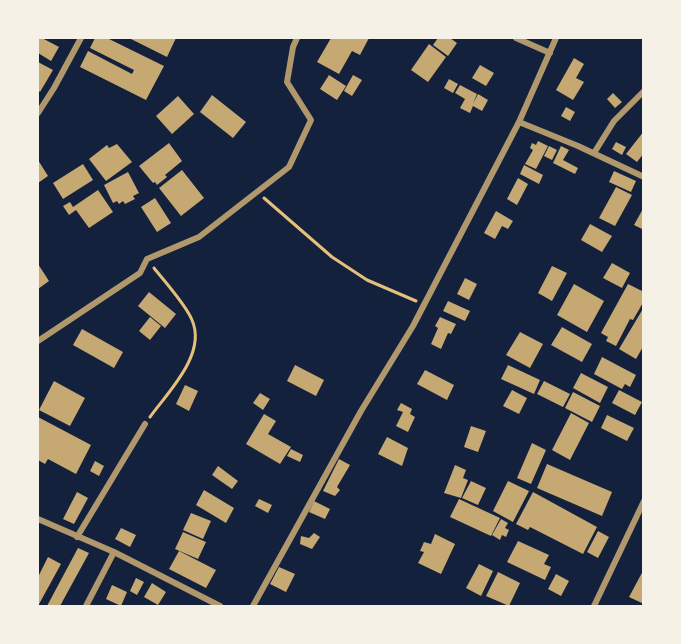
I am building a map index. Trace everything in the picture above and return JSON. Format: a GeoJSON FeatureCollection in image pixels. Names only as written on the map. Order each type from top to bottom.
{"type":"FeatureCollection","features":[{"type":"Feature","properties":{"kind":"street"},"geometry":{"type":"LineString","coordinates":[[38,113],[81,38]]}},
{"type":"Feature","properties":{"kind":"street"},"geometry":{"type":"LineString","coordinates":[[38,341],[140,273],[147,259],[199,237],[289,168],[310,120],[287,82],[293,47],[297,38]]}},
{"type":"Feature","properties":{"kind":"street"},"geometry":{"type":"LineString","coordinates":[[516,38],[550,53]]}},
{"type":"Feature","properties":{"kind":"street"},"geometry":{"type":"LineString","coordinates":[[253,606],[361,411],[412,326],[519,122],[556,38]]}},
{"type":"Feature","properties":{"kind":"street"},"geometry":{"type":"LineString","coordinates":[[594,153],[614,121],[644,91]]}},
{"type":"Feature","properties":{"kind":"street"},"geometry":{"type":"LineString","coordinates":[[519,122],[594,153],[644,177]]}},
{"type":"Feature","properties":{"kind":"street"},"geometry":{"type":"LineString","coordinates":[[77,537],[145,424]]}},
{"type":"Feature","properties":{"kind":"street"},"geometry":{"type":"LineString","coordinates":[[594,606],[644,501]]}},
{"type":"Feature","properties":{"kind":"street"},"geometry":{"type":"LineString","coordinates":[[38,519],[114,552],[220,606]]}},
{"type":"Feature","properties":{"kind":"street"},"geometry":{"type":"LineString","coordinates":[[86,606],[114,552]]}},
{"type":"Feature","properties":{"kind":"path"},"geometry":{"type":"LineString","coordinates":[[257,192],[332,257],[367,280],[423,304]]}},
{"type":"Feature","properties":{"kind":"path"},"geometry":{"type":"LineString","coordinates":[[145,424],[179,380],[188,364],[197,335],[192,319],[147,259]]}},
{"type":"Feature","properties":{"kind":"building"},"geometry":{"type":"Polygon","coordinates":[[[38,38],[59,47],[51,61],[38,53],[38,38]]]}},
{"type":"Feature","properties":{"kind":"building"},"geometry":{"type":"Polygon","coordinates":[[[95,38],[107,38],[164,66],[146,100],[80,67],[88,51],[132,74],[134,70],[90,48],[95,38]]]}},
{"type":"Feature","properties":{"kind":"building"},"geometry":{"type":"Polygon","coordinates":[[[129,38],[176,38],[167,57],[129,38]]]}},
{"type":"Feature","properties":{"kind":"building"},"geometry":{"type":"Polygon","coordinates":[[[331,38],[369,38],[360,55],[352,51],[339,74],[317,62],[331,38]]]}},
{"type":"Feature","properties":{"kind":"building"},"geometry":{"type":"Polygon","coordinates":[[[438,38],[450,38],[457,43],[448,56],[433,45],[438,38]]]}},
{"type":"Feature","properties":{"kind":"building"},"geometry":{"type":"Polygon","coordinates":[[[429,44],[446,57],[428,82],[411,70],[429,44]]]}},
{"type":"Feature","properties":{"kind":"building"},"geometry":{"type":"Polygon","coordinates":[[[574,58],[584,64],[576,78],[584,82],[573,100],[556,90],[574,58]]]}},
{"type":"Feature","properties":{"kind":"building"},"geometry":{"type":"Polygon","coordinates":[[[38,62],[53,70],[40,92],[38,90],[38,62]]]}},
{"type":"Feature","properties":{"kind":"building"},"geometry":{"type":"Polygon","coordinates":[[[480,65],[494,73],[486,86],[472,78],[480,65]]]}},
{"type":"Feature","properties":{"kind":"building"},"geometry":{"type":"Polygon","coordinates":[[[329,75],[346,86],[337,100],[320,89],[329,75]]]}},
{"type":"Feature","properties":{"kind":"building"},"geometry":{"type":"Polygon","coordinates":[[[353,75],[362,80],[352,96],[344,91],[353,75]]]}},
{"type":"Feature","properties":{"kind":"building"},"geometry":{"type":"Polygon","coordinates":[[[449,79],[458,84],[453,93],[444,88],[449,79]]]}},
{"type":"Feature","properties":{"kind":"building"},"geometry":{"type":"Polygon","coordinates":[[[460,85],[477,94],[473,104],[478,94],[488,100],[482,111],[473,106],[470,113],[460,108],[465,99],[455,93],[460,85]]]}},
{"type":"Feature","properties":{"kind":"building"},"geometry":{"type":"Polygon","coordinates":[[[613,93],[622,102],[615,108],[607,99],[613,93]]]}},
{"type":"Feature","properties":{"kind":"building"},"geometry":{"type":"Polygon","coordinates":[[[212,95],[246,122],[233,138],[200,112],[212,95]]]}},
{"type":"Feature","properties":{"kind":"building"},"geometry":{"type":"Polygon","coordinates":[[[178,96],[194,114],[172,134],[156,116],[178,96]]]}},
{"type":"Feature","properties":{"kind":"building"},"geometry":{"type":"Polygon","coordinates":[[[566,107],[575,112],[570,121],[561,116],[566,107]]]}},
{"type":"Feature","properties":{"kind":"building"},"geometry":{"type":"Polygon","coordinates":[[[644,131],[644,153],[637,162],[626,154],[644,131]]]}},
{"type":"Feature","properties":{"kind":"building"},"geometry":{"type":"Polygon","coordinates":[[[538,141],[548,146],[536,169],[525,164],[533,150],[530,148],[532,143],[536,145],[538,141]]]}},
{"type":"Feature","properties":{"kind":"building"},"geometry":{"type":"Polygon","coordinates":[[[616,142],[626,147],[622,155],[612,149],[616,142]]]}},
{"type":"Feature","properties":{"kind":"building"},"geometry":{"type":"Polygon","coordinates":[[[169,143],[182,161],[157,185],[139,166],[169,143]]]}},
{"type":"Feature","properties":{"kind":"building"},"geometry":{"type":"Polygon","coordinates":[[[117,144],[132,162],[106,181],[89,159],[107,145],[109,148],[117,144]]]}},
{"type":"Feature","properties":{"kind":"building"},"geometry":{"type":"Polygon","coordinates":[[[549,146],[557,150],[552,160],[544,156],[549,146]]]}},
{"type":"Feature","properties":{"kind":"building"},"geometry":{"type":"Polygon","coordinates":[[[561,146],[569,150],[563,160],[578,168],[575,174],[553,163],[561,146]]]}},
{"type":"Feature","properties":{"kind":"building"},"geometry":{"type":"Polygon","coordinates":[[[38,160],[48,176],[38,183],[38,160]]]}},
{"type":"Feature","properties":{"kind":"building"},"geometry":{"type":"Polygon","coordinates":[[[83,164],[93,180],[63,199],[53,183],[83,164]]]}},
{"type":"Feature","properties":{"kind":"building"},"geometry":{"type":"Polygon","coordinates":[[[524,165],[543,175],[539,184],[520,174],[524,165]]]}},
{"type":"Feature","properties":{"kind":"building"},"geometry":{"type":"Polygon","coordinates":[[[182,170],[204,198],[181,216],[159,188],[182,170]]]}},
{"type":"Feature","properties":{"kind":"building"},"geometry":{"type":"Polygon","coordinates":[[[614,171],[636,181],[631,192],[609,182],[614,171]]]}},
{"type":"Feature","properties":{"kind":"building"},"geometry":{"type":"Polygon","coordinates":[[[128,172],[139,193],[133,196],[135,199],[125,204],[123,201],[119,204],[117,201],[113,203],[104,185],[128,172]]]}},
{"type":"Feature","properties":{"kind":"building"},"geometry":{"type":"Polygon","coordinates":[[[518,178],[528,184],[517,205],[507,199],[518,178]]]}},
{"type":"Feature","properties":{"kind":"building"},"geometry":{"type":"Polygon","coordinates":[[[616,187],[632,195],[615,226],[599,218],[616,187]]]}},
{"type":"Feature","properties":{"kind":"building"},"geometry":{"type":"Polygon","coordinates":[[[98,190],[113,212],[89,228],[76,210],[69,215],[63,206],[70,202],[73,207],[98,190]]]}},
{"type":"Feature","properties":{"kind":"building"},"geometry":{"type":"Polygon","coordinates":[[[155,198],[171,223],[157,232],[141,207],[155,198]]]}},
{"type":"Feature","properties":{"kind":"building"},"geometry":{"type":"Polygon","coordinates":[[[644,207],[644,230],[634,225],[644,207]]]}},
{"type":"Feature","properties":{"kind":"building"},"geometry":{"type":"Polygon","coordinates":[[[496,211],[513,221],[508,229],[502,226],[495,239],[484,233],[496,211]]]}},
{"type":"Feature","properties":{"kind":"building"},"geometry":{"type":"Polygon","coordinates":[[[590,224],[612,236],[602,252],[581,240],[590,224]]]}},
{"type":"Feature","properties":{"kind":"building"},"geometry":{"type":"Polygon","coordinates":[[[612,263],[630,273],[622,288],[603,278],[612,263]]]}},
{"type":"Feature","properties":{"kind":"building"},"geometry":{"type":"Polygon","coordinates":[[[38,264],[49,281],[38,289],[38,264]]]}},
{"type":"Feature","properties":{"kind":"building"},"geometry":{"type":"Polygon","coordinates":[[[552,266],[567,273],[552,301],[538,293],[552,266]]]}},
{"type":"Feature","properties":{"kind":"building"},"geometry":{"type":"Polygon","coordinates":[[[465,278],[477,284],[469,300],[457,294],[465,278]]]}},
{"type":"Feature","properties":{"kind":"building"},"geometry":{"type":"Polygon","coordinates":[[[574,284],[604,301],[587,332],[557,315],[574,284]]]}},
{"type":"Feature","properties":{"kind":"building"},"geometry":{"type":"Polygon","coordinates":[[[628,284],[644,292],[644,301],[633,320],[630,319],[616,346],[606,341],[608,337],[601,333],[628,284]]]}},
{"type":"Feature","properties":{"kind":"building"},"geometry":{"type":"Polygon","coordinates":[[[149,292],[176,314],[165,328],[138,306],[149,292]]]}},
{"type":"Feature","properties":{"kind":"building"},"geometry":{"type":"Polygon","coordinates":[[[448,301],[470,311],[465,321],[443,311],[448,301]]]}},
{"type":"Feature","properties":{"kind":"building"},"geometry":{"type":"Polygon","coordinates":[[[644,307],[644,345],[636,359],[619,349],[644,307]]]}},
{"type":"Feature","properties":{"kind":"building"},"geometry":{"type":"Polygon","coordinates":[[[150,317],[161,326],[150,340],[139,331],[150,317]]]}},
{"type":"Feature","properties":{"kind":"building"},"geometry":{"type":"Polygon","coordinates":[[[440,317],[456,324],[451,334],[448,333],[441,349],[431,344],[438,328],[435,326],[440,317]]]}},
{"type":"Feature","properties":{"kind":"building"},"geometry":{"type":"Polygon","coordinates":[[[562,327],[592,344],[582,362],[551,345],[562,327]]]}},
{"type":"Feature","properties":{"kind":"building"},"geometry":{"type":"Polygon","coordinates":[[[82,329],[123,352],[114,368],[73,345],[82,329]]]}},
{"type":"Feature","properties":{"kind":"building"},"geometry":{"type":"Polygon","coordinates":[[[520,332],[543,344],[530,368],[506,355],[520,332]]]}},
{"type":"Feature","properties":{"kind":"building"},"geometry":{"type":"Polygon","coordinates":[[[602,357],[636,375],[630,387],[625,384],[622,389],[594,374],[602,357]]]}},
{"type":"Feature","properties":{"kind":"building"},"geometry":{"type":"Polygon","coordinates":[[[295,365],[324,380],[316,396],[287,381],[295,365]]]}},
{"type":"Feature","properties":{"kind":"building"},"geometry":{"type":"Polygon","coordinates":[[[508,365],[540,380],[534,394],[501,379],[508,365]]]}},
{"type":"Feature","properties":{"kind":"building"},"geometry":{"type":"Polygon","coordinates":[[[425,370],[454,385],[447,400],[417,384],[425,370]]]}},
{"type":"Feature","properties":{"kind":"building"},"geometry":{"type":"Polygon","coordinates":[[[581,373],[608,387],[600,403],[573,388],[581,373]]]}},
{"type":"Feature","properties":{"kind":"building"},"geometry":{"type":"Polygon","coordinates":[[[54,381],[85,398],[70,426],[39,410],[54,381]]]}},
{"type":"Feature","properties":{"kind":"building"},"geometry":{"type":"Polygon","coordinates":[[[544,381],[570,394],[563,407],[537,394],[544,381]]]}},
{"type":"Feature","properties":{"kind":"building"},"geometry":{"type":"Polygon","coordinates":[[[185,385],[198,391],[189,411],[176,404],[185,385]]]}},
{"type":"Feature","properties":{"kind":"building"},"geometry":{"type":"Polygon","coordinates":[[[512,390],[527,398],[519,414],[503,406],[512,390]]]}},
{"type":"Feature","properties":{"kind":"building"},"geometry":{"type":"Polygon","coordinates":[[[619,390],[642,402],[635,415],[612,403],[619,390]]]}},
{"type":"Feature","properties":{"kind":"building"},"geometry":{"type":"Polygon","coordinates":[[[573,392],[600,406],[592,422],[565,408],[573,392]]]}},
{"type":"Feature","properties":{"kind":"building"},"geometry":{"type":"Polygon","coordinates":[[[260,393],[270,399],[263,410],[253,403],[260,393]]]}},
{"type":"Feature","properties":{"kind":"building"},"geometry":{"type":"Polygon","coordinates":[[[401,403],[412,409],[410,414],[415,417],[408,432],[396,426],[403,412],[397,410],[401,403]]]}},
{"type":"Feature","properties":{"kind":"building"},"geometry":{"type":"Polygon","coordinates":[[[571,413],[589,423],[570,460],[552,450],[571,413]]]}},
{"type":"Feature","properties":{"kind":"building"},"geometry":{"type":"Polygon","coordinates":[[[264,414],[276,421],[268,434],[291,447],[280,464],[246,444],[264,414]]]}},
{"type":"Feature","properties":{"kind":"building"},"geometry":{"type":"Polygon","coordinates":[[[607,415],[634,428],[627,441],[601,428],[607,415]]]}},
{"type":"Feature","properties":{"kind":"building"},"geometry":{"type":"Polygon","coordinates":[[[38,417],[91,445],[76,474],[48,459],[45,464],[38,460],[38,417]]]}},
{"type":"Feature","properties":{"kind":"building"},"geometry":{"type":"Polygon","coordinates":[[[471,426],[486,431],[478,452],[464,447],[471,426]]]}},
{"type":"Feature","properties":{"kind":"building"},"geometry":{"type":"Polygon","coordinates":[[[387,437],[408,448],[402,466],[378,454],[387,437]]]}},
{"type":"Feature","properties":{"kind":"building"},"geometry":{"type":"Polygon","coordinates":[[[532,443],[546,450],[531,484],[517,478],[532,443]]]}},
{"type":"Feature","properties":{"kind":"building"},"geometry":{"type":"Polygon","coordinates":[[[291,449],[303,455],[300,462],[287,456],[291,449]]]}},
{"type":"Feature","properties":{"kind":"building"},"geometry":{"type":"Polygon","coordinates":[[[339,459],[350,465],[337,487],[340,490],[335,496],[323,491],[339,459]]]}},
{"type":"Feature","properties":{"kind":"building"},"geometry":{"type":"Polygon","coordinates":[[[95,461],[104,466],[99,476],[90,471],[95,461]]]}},
{"type":"Feature","properties":{"kind":"building"},"geometry":{"type":"Polygon","coordinates":[[[547,464],[612,492],[602,516],[537,488],[547,464]]]}},
{"type":"Feature","properties":{"kind":"building"},"geometry":{"type":"Polygon","coordinates":[[[455,465],[466,470],[463,478],[468,480],[461,498],[444,493],[455,465]]]}},
{"type":"Feature","properties":{"kind":"building"},"geometry":{"type":"Polygon","coordinates":[[[218,466],[238,481],[232,489],[212,475],[218,466]]]}},
{"type":"Feature","properties":{"kind":"building"},"geometry":{"type":"Polygon","coordinates":[[[471,481],[486,488],[478,505],[462,498],[471,481]]]}},
{"type":"Feature","properties":{"kind":"building"},"geometry":{"type":"Polygon","coordinates":[[[508,481],[529,491],[513,522],[493,511],[508,481]]]}},
{"type":"Feature","properties":{"kind":"building"},"geometry":{"type":"Polygon","coordinates":[[[204,490],[234,508],[226,523],[196,505],[204,490]]]}},
{"type":"Feature","properties":{"kind":"building"},"geometry":{"type":"Polygon","coordinates":[[[77,492],[88,498],[74,524],[63,519],[77,492]]]}},
{"type":"Feature","properties":{"kind":"building"},"geometry":{"type":"Polygon","coordinates":[[[533,492],[597,527],[583,554],[530,527],[528,530],[516,524],[533,492]]]}},
{"type":"Feature","properties":{"kind":"building"},"geometry":{"type":"Polygon","coordinates":[[[259,499],[272,505],[268,513],[255,506],[259,499]]]}},
{"type":"Feature","properties":{"kind":"building"},"geometry":{"type":"Polygon","coordinates":[[[459,499],[500,518],[491,536],[450,517],[459,499]]]}},
{"type":"Feature","properties":{"kind":"building"},"geometry":{"type":"Polygon","coordinates":[[[314,501],[330,509],[325,519],[309,512],[314,501]]]}},
{"type":"Feature","properties":{"kind":"building"},"geometry":{"type":"Polygon","coordinates":[[[191,513],[211,521],[203,539],[183,530],[191,513]]]}},
{"type":"Feature","properties":{"kind":"building"},"geometry":{"type":"Polygon","coordinates":[[[501,519],[508,523],[505,528],[509,530],[506,537],[502,535],[500,540],[492,535],[501,519]]]}},
{"type":"Feature","properties":{"kind":"building"},"geometry":{"type":"Polygon","coordinates":[[[121,528],[136,535],[130,547],[115,539],[121,528]]]}},
{"type":"Feature","properties":{"kind":"building"},"geometry":{"type":"Polygon","coordinates":[[[598,531],[609,537],[598,558],[587,552],[598,531]]]}},
{"type":"Feature","properties":{"kind":"building"},"geometry":{"type":"Polygon","coordinates":[[[183,532],[206,542],[198,559],[175,549],[183,532]]]}},
{"type":"Feature","properties":{"kind":"building"},"geometry":{"type":"Polygon","coordinates":[[[314,533],[320,537],[312,549],[300,544],[301,536],[309,538],[314,533]]]}},
{"type":"Feature","properties":{"kind":"building"},"geometry":{"type":"Polygon","coordinates":[[[435,534],[455,544],[441,574],[418,563],[424,552],[420,551],[424,542],[431,544],[435,534]]]}},
{"type":"Feature","properties":{"kind":"building"},"geometry":{"type":"Polygon","coordinates":[[[518,541],[549,555],[544,564],[551,567],[545,580],[507,562],[518,541]]]}},
{"type":"Feature","properties":{"kind":"building"},"geometry":{"type":"Polygon","coordinates":[[[78,548],[89,553],[60,606],[47,606],[78,548]]]}},
{"type":"Feature","properties":{"kind":"building"},"geometry":{"type":"Polygon","coordinates":[[[179,551],[216,570],[206,588],[169,569],[179,551]]]}},
{"type":"Feature","properties":{"kind":"building"},"geometry":{"type":"Polygon","coordinates":[[[48,557],[61,564],[38,606],[38,577],[48,557]]]}},
{"type":"Feature","properties":{"kind":"building"},"geometry":{"type":"Polygon","coordinates":[[[479,564],[493,571],[481,596],[466,588],[479,564]]]}},
{"type":"Feature","properties":{"kind":"building"},"geometry":{"type":"Polygon","coordinates":[[[279,567],[295,574],[286,592],[270,584],[279,567]]]}},
{"type":"Feature","properties":{"kind":"building"},"geometry":{"type":"Polygon","coordinates":[[[644,569],[644,604],[629,597],[644,569]]]}},
{"type":"Feature","properties":{"kind":"building"},"geometry":{"type":"Polygon","coordinates":[[[498,572],[520,583],[509,606],[486,596],[498,572]]]}},
{"type":"Feature","properties":{"kind":"building"},"geometry":{"type":"Polygon","coordinates":[[[556,574],[569,581],[561,596],[548,589],[556,574]]]}},
{"type":"Feature","properties":{"kind":"building"},"geometry":{"type":"Polygon","coordinates":[[[136,578],[144,582],[137,595],[130,591],[136,578]]]}},
{"type":"Feature","properties":{"kind":"building"},"geometry":{"type":"Polygon","coordinates":[[[152,583],[166,592],[158,605],[144,597],[152,583]]]}},
{"type":"Feature","properties":{"kind":"building"},"geometry":{"type":"Polygon","coordinates":[[[112,585],[127,592],[121,606],[106,599],[112,585]]]}}]}
